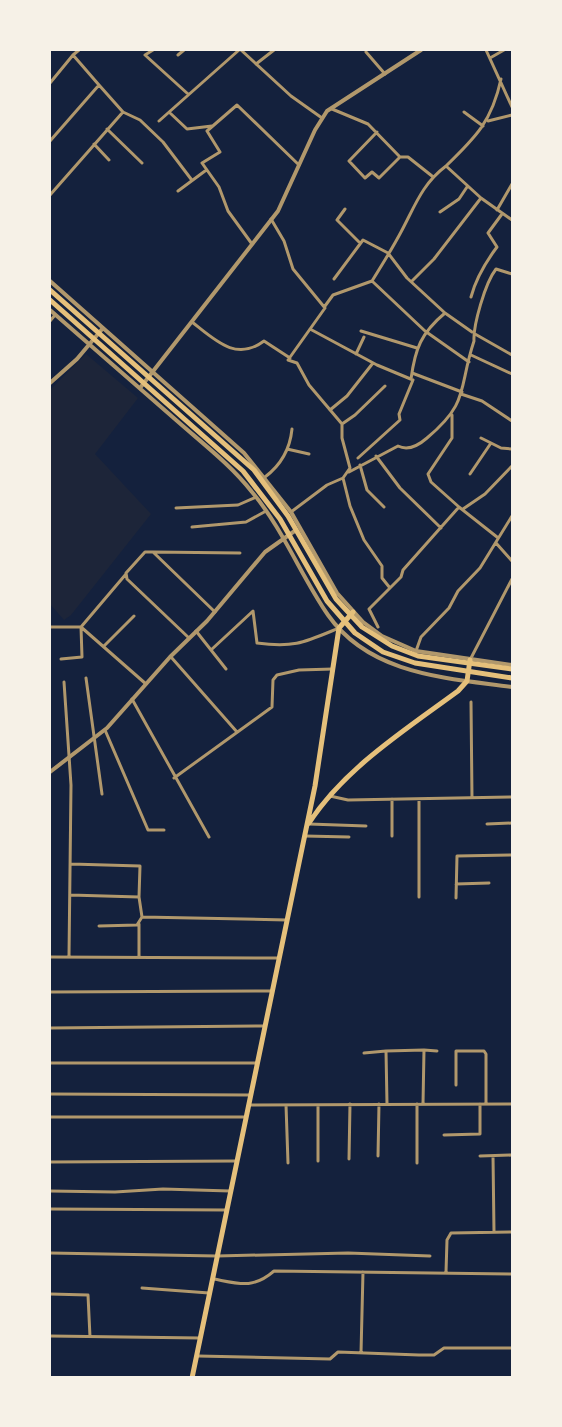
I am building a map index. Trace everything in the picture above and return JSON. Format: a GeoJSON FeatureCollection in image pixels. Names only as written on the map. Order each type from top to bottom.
{"type":"FeatureCollection","features":[{"type":"Feature","properties":{"kind":"main road"},"geometry":{"type":"LineString","coordinates":[[50,290],[254,470],[272,491],[336,599],[362,627],[381,641],[418,656],[513,667]]}},
{"type":"Feature","properties":{"kind":"main road"},"geometry":{"type":"LineString","coordinates":[[50,300],[243,471],[280,519],[327,602],[363,639],[383,652],[415,663],[513,678]]}},
{"type":"Feature","properties":{"kind":"main road"},"geometry":{"type":"LineString","coordinates":[[192,1377],[264,1026],[308,826],[339,628],[352,612]]}},
{"type":"Feature","properties":{"kind":"main road"},"geometry":{"type":"LineString","coordinates":[[308,826],[330,796],[354,771],[467,681],[470,660]]}},
{"type":"Feature","properties":{"kind":"street"},"geometry":{"type":"LineString","coordinates":[[50,83],[79,50]]}},
{"type":"Feature","properties":{"kind":"street"},"geometry":{"type":"LineString","coordinates":[[149,50],[145,55],[189,95]]}},
{"type":"Feature","properties":{"kind":"street"},"geometry":{"type":"LineString","coordinates":[[178,55],[184,50]]}},
{"type":"Feature","properties":{"kind":"street"},"geometry":{"type":"LineString","coordinates":[[159,122],[240,50],[291,96],[322,118]]}},
{"type":"Feature","properties":{"kind":"street"},"geometry":{"type":"LineString","coordinates":[[256,64],[274,50]]}},
{"type":"Feature","properties":{"kind":"street"},"geometry":{"type":"LineString","coordinates":[[140,388],[278,211],[322,118],[330,108],[421,50]]}},
{"type":"Feature","properties":{"kind":"street"},"geometry":{"type":"LineString","coordinates":[[486,50],[512,107]]}},
{"type":"Feature","properties":{"kind":"street"},"geometry":{"type":"LineString","coordinates":[[490,58],[504,50]]}},
{"type":"Feature","properties":{"kind":"street"},"geometry":{"type":"LineString","coordinates":[[366,52],[385,74]]}},
{"type":"Feature","properties":{"kind":"street"},"geometry":{"type":"LineString","coordinates":[[73,55],[123,112],[140,120],[152,131],[191,179]]}},
{"type":"Feature","properties":{"kind":"street"},"geometry":{"type":"LineString","coordinates":[[290,358],[333,295],[372,281],[411,213],[417,197],[432,176],[446,166],[487,121],[495,106],[501,80]]}},
{"type":"Feature","properties":{"kind":"street"},"geometry":{"type":"LineString","coordinates":[[50,141],[99,85]]}},
{"type":"Feature","properties":{"kind":"street"},"geometry":{"type":"LineString","coordinates":[[252,244],[228,211],[219,187],[205,171],[202,163],[220,152],[207,131],[237,105],[300,166]]}},
{"type":"Feature","properties":{"kind":"street"},"geometry":{"type":"LineString","coordinates":[[330,108],[368,124],[400,157]]}},
{"type":"Feature","properties":{"kind":"street"},"geometry":{"type":"LineString","coordinates":[[50,195],[123,112]]}},
{"type":"Feature","properties":{"kind":"street"},"geometry":{"type":"LineString","coordinates":[[169,112],[187,129],[212,126]]}},
{"type":"Feature","properties":{"kind":"street"},"geometry":{"type":"LineString","coordinates":[[464,112],[483,126]]}},
{"type":"Feature","properties":{"kind":"street"},"geometry":{"type":"LineString","coordinates":[[487,121],[513,115]]}},
{"type":"Feature","properties":{"kind":"street"},"geometry":{"type":"LineString","coordinates":[[107,129],[142,163]]}},
{"type":"Feature","properties":{"kind":"street"},"geometry":{"type":"LineString","coordinates":[[377,132],[349,161],[365,178],[372,172],[379,178],[400,157],[408,157],[432,176]]}},
{"type":"Feature","properties":{"kind":"street"},"geometry":{"type":"LineString","coordinates":[[94,144],[109,160]]}},
{"type":"Feature","properties":{"kind":"street"},"geometry":{"type":"LineString","coordinates":[[446,166],[467,187],[513,220]]}},
{"type":"Feature","properties":{"kind":"street"},"geometry":{"type":"LineString","coordinates":[[178,190],[205,171]]}},
{"type":"Feature","properties":{"kind":"street"},"geometry":{"type":"LineString","coordinates":[[497,210],[513,184]]}},
{"type":"Feature","properties":{"kind":"street"},"geometry":{"type":"LineString","coordinates":[[440,212],[459,199],[467,187]]}},
{"type":"Feature","properties":{"kind":"street"},"geometry":{"type":"LineString","coordinates":[[412,281],[434,259],[481,198]]}},
{"type":"Feature","properties":{"kind":"street"},"geometry":{"type":"LineString","coordinates":[[345,209],[337,220],[360,243]]}},
{"type":"Feature","properties":{"kind":"street"},"geometry":{"type":"LineString","coordinates":[[471,297],[471,289],[480,271],[497,247],[488,233],[502,214]]}},
{"type":"Feature","properties":{"kind":"street"},"geometry":{"type":"LineString","coordinates":[[271,219],[284,242],[293,269],[324,306]]}},
{"type":"Feature","properties":{"kind":"street"},"geometry":{"type":"LineString","coordinates":[[334,279],[363,240],[388,253],[407,278],[445,313],[473,333],[513,355]]}},
{"type":"Feature","properties":{"kind":"street"},"geometry":{"type":"LineString","coordinates":[[291,512],[327,485],[343,478],[376,456],[398,446],[403,448],[418,445],[452,413],[461,393],[473,333],[492,273],[496,269],[513,274]]}},
{"type":"Feature","properties":{"kind":"street"},"geometry":{"type":"LineString","coordinates":[[50,281],[153,374],[237,445],[291,512],[337,593],[352,612],[382,636],[416,651],[513,667]]}},
{"type":"Feature","properties":{"kind":"street"},"geometry":{"type":"LineString","coordinates":[[372,281],[425,331],[469,362]]}},
{"type":"Feature","properties":{"kind":"street"},"geometry":{"type":"LineString","coordinates":[[50,310],[215,454],[256,497],[339,628],[357,645],[384,662],[414,671],[513,687]]}},
{"type":"Feature","properties":{"kind":"street"},"geometry":{"type":"LineString","coordinates":[[358,458],[400,420],[399,414],[412,380],[417,348],[425,331],[445,313]]}},
{"type":"Feature","properties":{"kind":"street"},"geometry":{"type":"LineString","coordinates":[[50,321],[55,315]]}},
{"type":"Feature","properties":{"kind":"street"},"geometry":{"type":"LineString","coordinates":[[192,322],[235,351],[252,350],[264,341],[290,358],[288,360],[297,363],[309,385],[342,424],[342,438],[349,472]]}},
{"type":"Feature","properties":{"kind":"street"},"geometry":{"type":"LineString","coordinates":[[50,383],[103,328]]}},
{"type":"Feature","properties":{"kind":"street"},"geometry":{"type":"LineString","coordinates":[[310,329],[373,363],[411,379]]}},
{"type":"Feature","properties":{"kind":"street"},"geometry":{"type":"LineString","coordinates":[[361,331],[417,348]]}},
{"type":"Feature","properties":{"kind":"street"},"geometry":{"type":"LineString","coordinates":[[356,354],[364,337]]}},
{"type":"Feature","properties":{"kind":"street"},"geometry":{"type":"LineString","coordinates":[[470,355],[513,374]]}},
{"type":"Feature","properties":{"kind":"street"},"geometry":{"type":"LineString","coordinates":[[330,410],[347,396],[373,363]]}},
{"type":"Feature","properties":{"kind":"street"},"geometry":{"type":"LineString","coordinates":[[412,373],[482,401],[513,421]]}},
{"type":"Feature","properties":{"kind":"street"},"geometry":{"type":"LineString","coordinates":[[342,424],[355,415],[385,386]]}},
{"type":"Feature","properties":{"kind":"street"},"geometry":{"type":"LineString","coordinates":[[452,413],[452,438],[428,474],[431,482],[497,537]]}},
{"type":"Feature","properties":{"kind":"street"},"geometry":{"type":"LineString","coordinates":[[265,477],[274,471],[287,449],[292,429]]}},
{"type":"Feature","properties":{"kind":"street"},"geometry":{"type":"LineString","coordinates":[[481,438],[501,448],[513,449]]}},
{"type":"Feature","properties":{"kind":"street"},"geometry":{"type":"LineString","coordinates":[[470,474],[490,443]]}},
{"type":"Feature","properties":{"kind":"street"},"geometry":{"type":"LineString","coordinates":[[287,449],[309,454]]}},
{"type":"Feature","properties":{"kind":"street"},"geometry":{"type":"LineString","coordinates":[[376,456],[400,488],[441,528]]}},
{"type":"Feature","properties":{"kind":"street"},"geometry":{"type":"LineString","coordinates":[[360,465],[368,490],[384,507]]}},
{"type":"Feature","properties":{"kind":"street"},"geometry":{"type":"LineString","coordinates":[[378,627],[369,609],[461,508],[485,494],[513,466]]}},
{"type":"Feature","properties":{"kind":"street"},"geometry":{"type":"LineString","coordinates":[[343,478],[350,506],[364,540],[382,566],[382,578],[390,588]]}},
{"type":"Feature","properties":{"kind":"street"},"geometry":{"type":"LineString","coordinates":[[176,508],[238,505],[256,497]]}},
{"type":"Feature","properties":{"kind":"street"},"geometry":{"type":"LineString","coordinates":[[192,527],[246,522],[266,511]]}},
{"type":"Feature","properties":{"kind":"street"},"geometry":{"type":"LineString","coordinates":[[416,651],[421,637],[449,608],[458,591],[472,579],[496,543],[497,537],[513,516]]}},
{"type":"Feature","properties":{"kind":"street"},"geometry":{"type":"LineString","coordinates":[[50,772],[105,730],[170,657],[215,612],[256,562],[299,527]]}},
{"type":"Feature","properties":{"kind":"street"},"geometry":{"type":"LineString","coordinates":[[496,543],[513,561]]}},
{"type":"Feature","properties":{"kind":"street"},"geometry":{"type":"LineString","coordinates":[[61,659],[82,657],[81,627],[145,552],[240,553]]}},
{"type":"Feature","properties":{"kind":"street"},"geometry":{"type":"LineString","coordinates":[[153,552],[215,612]]}},
{"type":"Feature","properties":{"kind":"street"},"geometry":{"type":"LineString","coordinates":[[126,574],[127,579],[189,638]]}},
{"type":"Feature","properties":{"kind":"street"},"geometry":{"type":"LineString","coordinates":[[470,660],[513,579]]}},
{"type":"Feature","properties":{"kind":"street"},"geometry":{"type":"LineString","coordinates":[[211,650],[254,611],[258,643],[281,646],[300,645],[339,628]]}},
{"type":"Feature","properties":{"kind":"street"},"geometry":{"type":"LineString","coordinates":[[105,645],[134,616]]}},
{"type":"Feature","properties":{"kind":"street"},"geometry":{"type":"LineString","coordinates":[[50,627],[81,627],[105,645],[146,684]]}},
{"type":"Feature","properties":{"kind":"street"},"geometry":{"type":"LineString","coordinates":[[196,631],[226,669]]}},
{"type":"Feature","properties":{"kind":"street"},"geometry":{"type":"LineString","coordinates":[[170,657],[237,732]]}},
{"type":"Feature","properties":{"kind":"street"},"geometry":{"type":"LineString","coordinates":[[174,778],[272,707],[273,680],[277,675],[299,670],[333,669]]}},
{"type":"Feature","properties":{"kind":"street"},"geometry":{"type":"LineString","coordinates":[[86,678],[102,794]]}},
{"type":"Feature","properties":{"kind":"street"},"geometry":{"type":"LineString","coordinates":[[64,682],[69,758],[69,956]]}},
{"type":"Feature","properties":{"kind":"street"},"geometry":{"type":"LineString","coordinates":[[132,699],[174,778],[209,837]]}},
{"type":"Feature","properties":{"kind":"street"},"geometry":{"type":"LineString","coordinates":[[471,702],[472,798]]}},
{"type":"Feature","properties":{"kind":"street"},"geometry":{"type":"LineString","coordinates":[[105,730],[148,830],[164,830]]}},
{"type":"Feature","properties":{"kind":"street"},"geometry":{"type":"LineString","coordinates":[[330,796],[348,800],[513,797]]}},
{"type":"Feature","properties":{"kind":"street"},"geometry":{"type":"LineString","coordinates":[[419,799],[419,897]]}},
{"type":"Feature","properties":{"kind":"street"},"geometry":{"type":"LineString","coordinates":[[392,800],[392,836]]}},
{"type":"Feature","properties":{"kind":"street"},"geometry":{"type":"LineString","coordinates":[[487,824],[513,823]]}},
{"type":"Feature","properties":{"kind":"street"},"geometry":{"type":"LineString","coordinates":[[308,826],[366,826]]}},
{"type":"Feature","properties":{"kind":"street"},"geometry":{"type":"LineString","coordinates":[[305,836],[350,837]]}},
{"type":"Feature","properties":{"kind":"street"},"geometry":{"type":"LineString","coordinates":[[456,898],[458,856],[513,855]]}},
{"type":"Feature","properties":{"kind":"street"},"geometry":{"type":"LineString","coordinates":[[70,864],[140,866],[139,897],[142,917],[139,922],[133,926],[99,926]]}},
{"type":"Feature","properties":{"kind":"street"},"geometry":{"type":"LineString","coordinates":[[456,884],[489,883]]}},
{"type":"Feature","properties":{"kind":"street"},"geometry":{"type":"LineString","coordinates":[[70,895],[139,897]]}},
{"type":"Feature","properties":{"kind":"street"},"geometry":{"type":"LineString","coordinates":[[142,917],[287,920]]}},
{"type":"Feature","properties":{"kind":"street"},"geometry":{"type":"LineString","coordinates":[[139,922],[139,956]]}},
{"type":"Feature","properties":{"kind":"street"},"geometry":{"type":"LineString","coordinates":[[50,957],[279,958]]}},
{"type":"Feature","properties":{"kind":"street"},"geometry":{"type":"LineString","coordinates":[[50,992],[272,991]]}},
{"type":"Feature","properties":{"kind":"street"},"geometry":{"type":"LineString","coordinates":[[50,1028],[264,1026]]}},
{"type":"Feature","properties":{"kind":"street"},"geometry":{"type":"LineString","coordinates":[[423,1104],[424,1050]]}},
{"type":"Feature","properties":{"kind":"street"},"geometry":{"type":"LineString","coordinates":[[364,1053],[437,1050]]}},
{"type":"Feature","properties":{"kind":"street"},"geometry":{"type":"LineString","coordinates":[[386,1051],[387,1104]]}},
{"type":"Feature","properties":{"kind":"street"},"geometry":{"type":"LineString","coordinates":[[456,1085],[456,1051],[484,1051],[486,1054],[486,1104]]}},
{"type":"Feature","properties":{"kind":"street"},"geometry":{"type":"LineString","coordinates":[[50,1063],[257,1064]]}},
{"type":"Feature","properties":{"kind":"street"},"geometry":{"type":"LineString","coordinates":[[50,1094],[250,1095]]}},
{"type":"Feature","properties":{"kind":"street"},"geometry":{"type":"LineString","coordinates":[[349,1159],[350,1104]]}},
{"type":"Feature","properties":{"kind":"street"},"geometry":{"type":"LineString","coordinates":[[378,1156],[379,1104]]}},
{"type":"Feature","properties":{"kind":"street"},"geometry":{"type":"LineString","coordinates":[[417,1104],[417,1163]]}},
{"type":"Feature","properties":{"kind":"street"},"geometry":{"type":"LineString","coordinates":[[444,1135],[480,1134],[480,1104]]}},
{"type":"Feature","properties":{"kind":"street"},"geometry":{"type":"LineString","coordinates":[[248,1105],[513,1104]]}},
{"type":"Feature","properties":{"kind":"street"},"geometry":{"type":"LineString","coordinates":[[286,1105],[288,1163]]}},
{"type":"Feature","properties":{"kind":"street"},"geometry":{"type":"LineString","coordinates":[[318,1105],[318,1161]]}},
{"type":"Feature","properties":{"kind":"street"},"geometry":{"type":"LineString","coordinates":[[50,1117],[245,1118]]}},
{"type":"Feature","properties":{"kind":"street"},"geometry":{"type":"LineString","coordinates":[[480,1156],[513,1155]]}},
{"type":"Feature","properties":{"kind":"street"},"geometry":{"type":"LineString","coordinates":[[493,1156],[494,1232]]}},
{"type":"Feature","properties":{"kind":"street"},"geometry":{"type":"LineString","coordinates":[[50,1162],[236,1161]]}},
{"type":"Feature","properties":{"kind":"street"},"geometry":{"type":"LineString","coordinates":[[50,1191],[114,1192],[163,1189],[230,1191]]}},
{"type":"Feature","properties":{"kind":"street"},"geometry":{"type":"LineString","coordinates":[[50,1209],[226,1210]]}},
{"type":"Feature","properties":{"kind":"street"},"geometry":{"type":"LineString","coordinates":[[446,1272],[447,1240],[451,1233],[513,1232]]}},
{"type":"Feature","properties":{"kind":"street"},"geometry":{"type":"LineString","coordinates":[[50,1253],[217,1256],[348,1253],[430,1256]]}},
{"type":"Feature","properties":{"kind":"street"},"geometry":{"type":"LineString","coordinates":[[212,1279],[245,1285],[261,1282],[274,1271],[513,1274]]}},
{"type":"Feature","properties":{"kind":"street"},"geometry":{"type":"LineString","coordinates":[[361,1353],[363,1272]]}},
{"type":"Feature","properties":{"kind":"street"},"geometry":{"type":"LineString","coordinates":[[142,1288],[209,1293]]}},
{"type":"Feature","properties":{"kind":"street"},"geometry":{"type":"LineString","coordinates":[[50,1294],[88,1295],[90,1337]]}},
{"type":"Feature","properties":{"kind":"street"},"geometry":{"type":"LineString","coordinates":[[50,1336],[200,1338]]}},
{"type":"Feature","properties":{"kind":"street"},"geometry":{"type":"LineString","coordinates":[[196,1355],[212,1358],[330,1359],[338,1352],[434,1355],[444,1348],[513,1348]]}},
{"type":"Feature","properties":{"kind":"shaded area"},"geometry":{"type":"Polygon","coordinates":[[[86,354],[138,398],[95,454],[151,514],[71,615],[64,620],[50,604],[50,390],[86,354]]]}}]}
